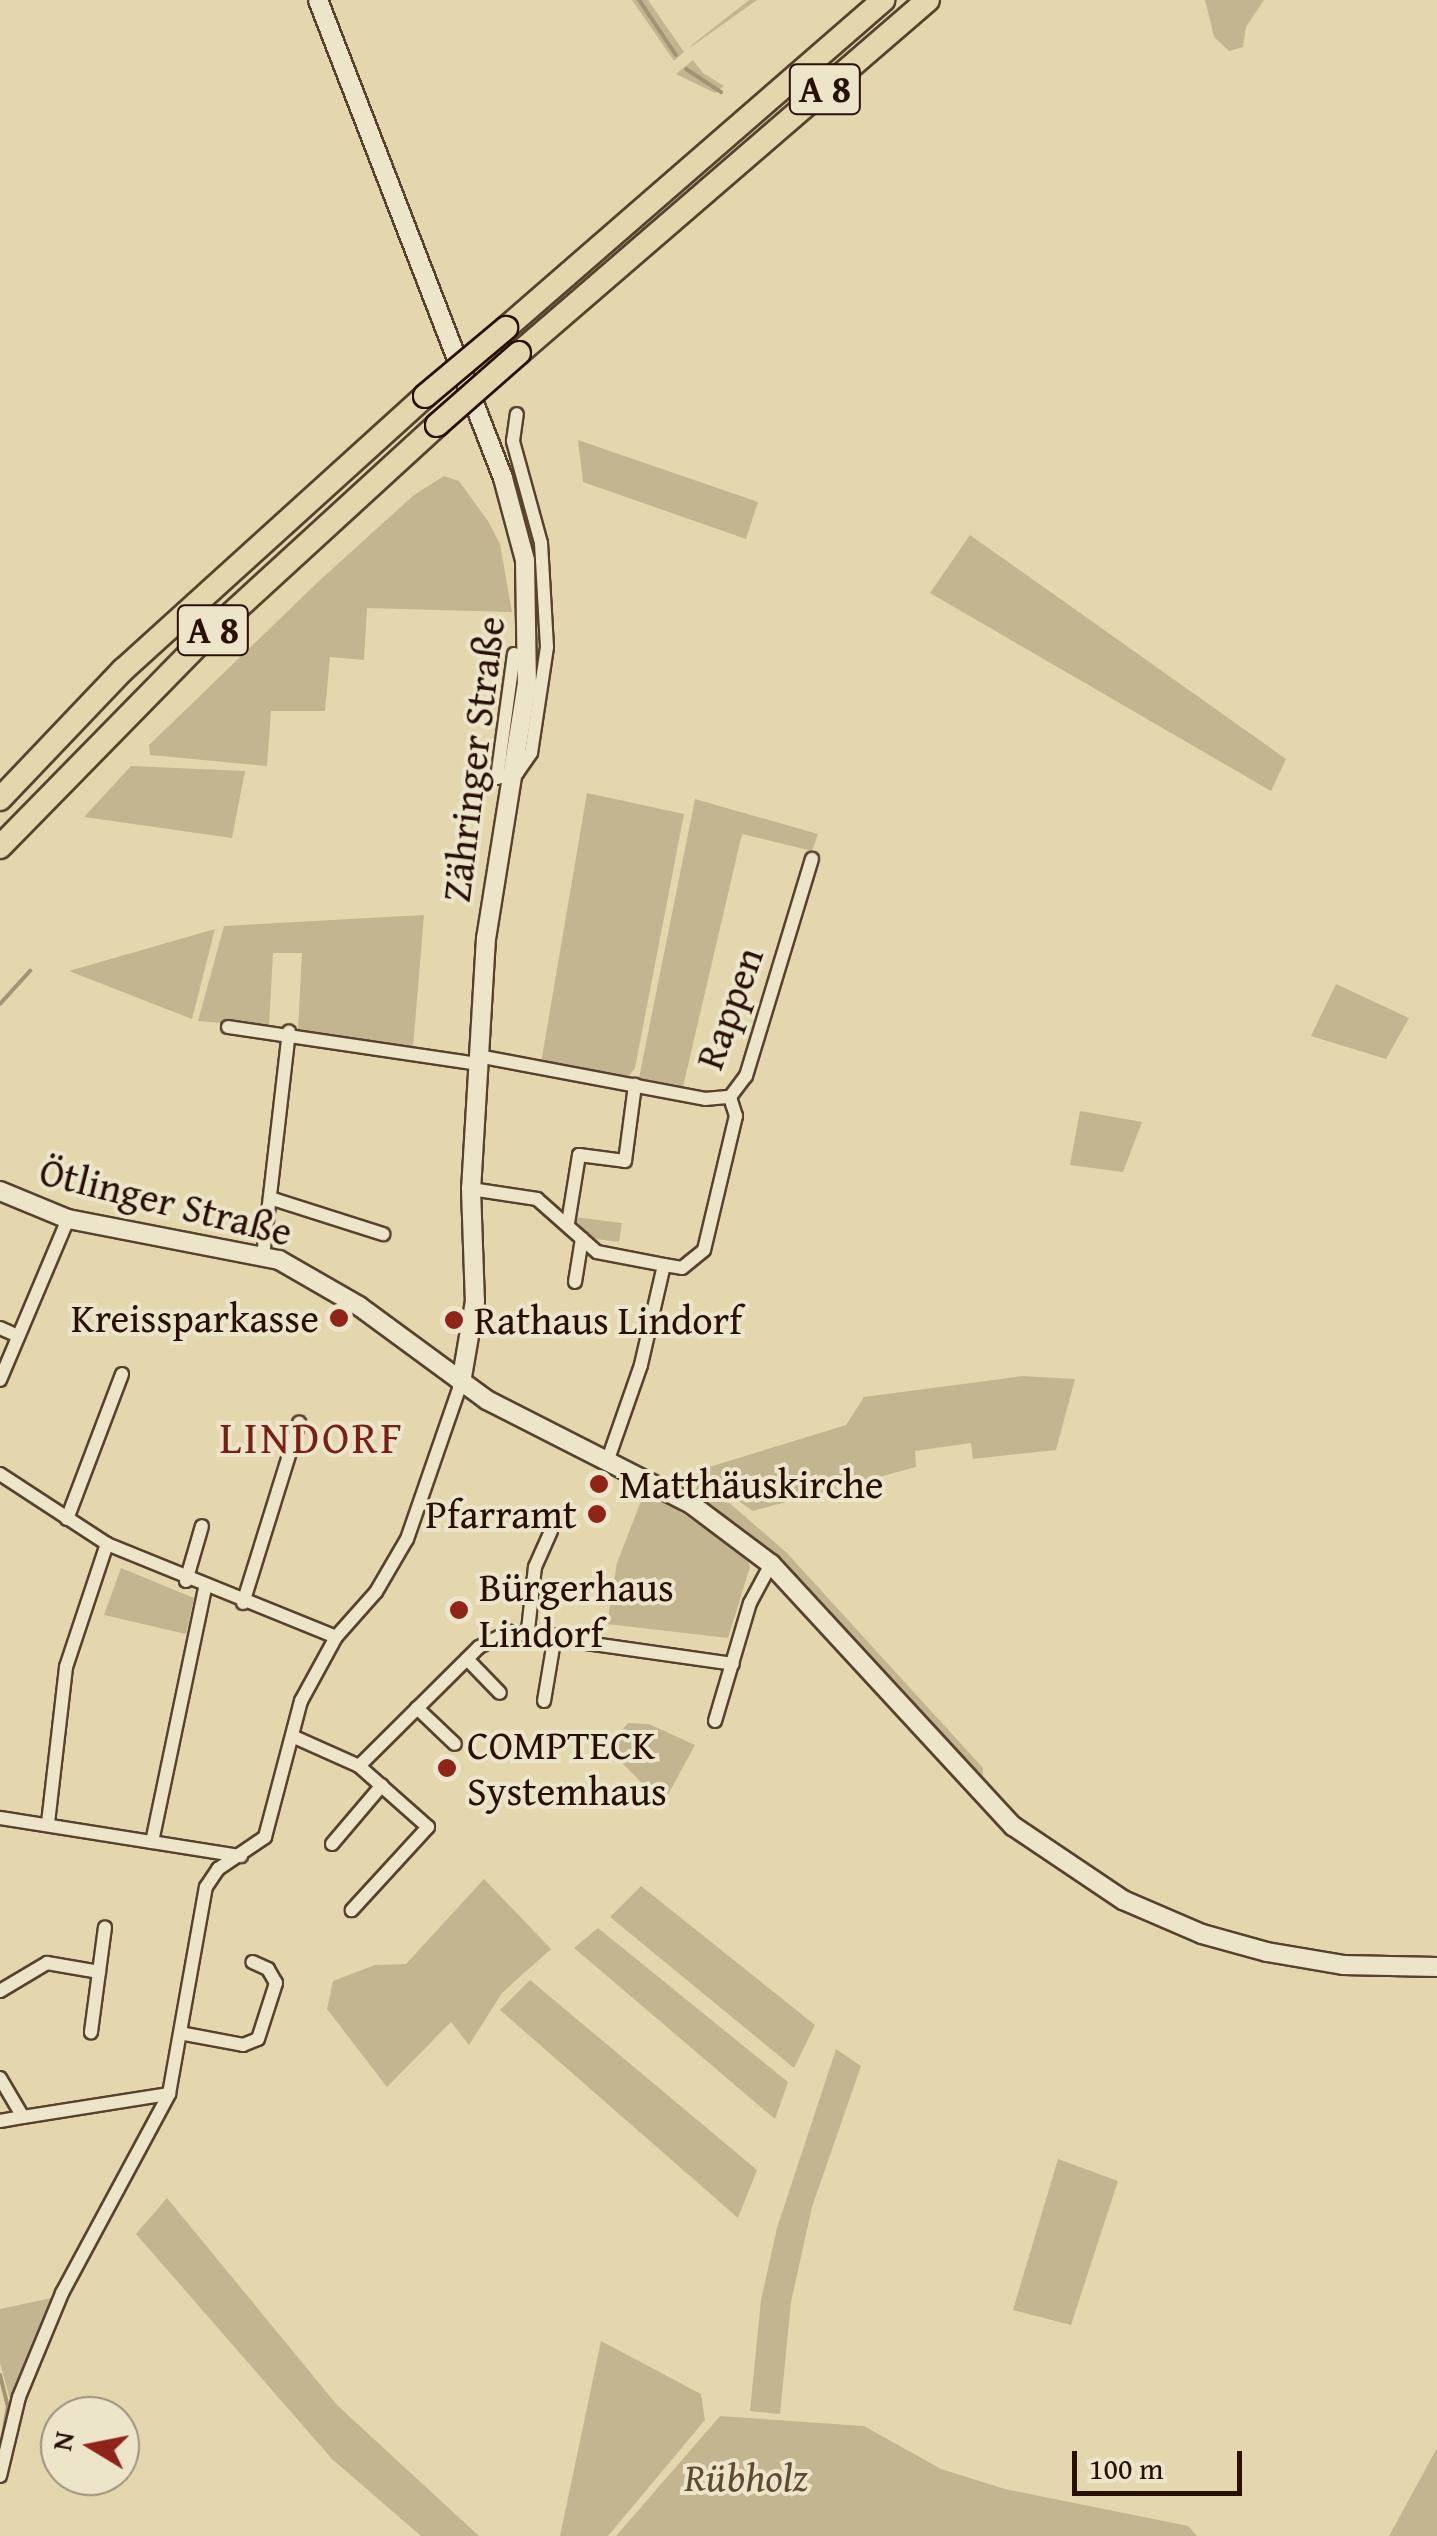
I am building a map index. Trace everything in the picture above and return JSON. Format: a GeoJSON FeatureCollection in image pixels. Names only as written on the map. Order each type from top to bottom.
{"type":"FeatureCollection","features":[{"type":"Feature","properties":{"kind":"highway","name":"A 8"},"geometry":{"type":"LineString","coordinates":[[0,799],[152,643],[426,396],[882,0]]}},
{"type":"Feature","properties":{"kind":"highway","name":"A 8"},"geometry":{"type":"LineString","coordinates":[[0,847],[191,651],[437,425],[928,0]]}},
{"type":"Feature","properties":{"kind":"street","name":"Zähringer Straße"},"geometry":{"type":"LineString","coordinates":[[318,0],[503,478],[525,560],[527,683],[508,777],[478,1060],[471,1189],[475,1300],[461,1383]]}},
{"type":"Feature","properties":{"kind":"street"},"geometry":{"type":"LineString","coordinates":[[514,654],[497,778],[508,777],[531,753],[547,647],[541,543],[513,440],[517,414]]}},
{"type":"Feature","properties":{"kind":"street","name":"Rappen"},"geometry":{"type":"LineString","coordinates":[[664,1265],[682,1268],[704,1250],[736,1116],[730,1097],[752,1062],[812,860]]}},
{"type":"Feature","properties":{"kind":"street"},"geometry":{"type":"LineString","coordinates":[[228,1027],[290,1032],[478,1060],[705,1099],[730,1097]]}},
{"type":"Feature","properties":{"kind":"street"},"geometry":{"type":"LineString","coordinates":[[263,1256],[290,1032]]}},
{"type":"Feature","properties":{"kind":"street"},"geometry":{"type":"LineString","coordinates":[[568,1223],[579,1155],[625,1161],[635,1085]]}},
{"type":"Feature","properties":{"kind":"street"},"geometry":{"type":"LineString","coordinates":[[471,1189],[537,1199],[597,1252],[664,1265],[641,1365],[608,1459]]}},
{"type":"Feature","properties":{"kind":"street","name":"Ötlinger Straße"},"geometry":{"type":"LineString","coordinates":[[0,1191],[68,1219],[263,1256],[360,1306],[461,1383],[608,1459],[718,1522],[771,1564],[815,1609],[962,1778],[1013,1826],[1085,1878],[1165,1920],[1267,1952],[1343,1964],[1437,1968]]}},
{"type":"Feature","properties":{"kind":"street"},"geometry":{"type":"LineString","coordinates":[[270,1198],[383,1234]]}},
{"type":"Feature","properties":{"kind":"street"},"geometry":{"type":"LineString","coordinates":[[0,1380],[68,1219]]}},
{"type":"Feature","properties":{"kind":"street"},"geometry":{"type":"LineString","coordinates":[[574,1282],[582,1239]]}},
{"type":"Feature","properties":{"kind":"street"},"geometry":{"type":"LineString","coordinates":[[0,1328],[18,1336]]}},
{"type":"Feature","properties":{"kind":"street"},"geometry":{"type":"LineString","coordinates":[[67,1519],[122,1374]]}},
{"type":"Feature","properties":{"kind":"street"},"geometry":{"type":"LineString","coordinates":[[0,2476],[19,2397],[62,2292],[169,2094],[185,2034],[206,1887],[218,1869],[260,1844],[270,1826],[292,1736],[313,1674],[336,1637],[376,1592],[407,1539],[461,1383]]}},
{"type":"Feature","properties":{"kind":"street"},"geometry":{"type":"LineString","coordinates":[[243,1603],[299,1423]]}},
{"type":"Feature","properties":{"kind":"street"},"geometry":{"type":"LineString","coordinates":[[0,1474],[107,1544],[205,1590],[336,1637]]}},
{"type":"Feature","properties":{"kind":"street"},"geometry":{"type":"LineString","coordinates":[[186,1581],[202,1526]]}},
{"type":"Feature","properties":{"kind":"street"},"geometry":{"type":"LineString","coordinates":[[528,1630],[535,1568],[551,1531]]}},
{"type":"Feature","properties":{"kind":"street"},"geometry":{"type":"LineString","coordinates":[[48,1822],[63,1683],[107,1544]]}},
{"type":"Feature","properties":{"kind":"street"},"geometry":{"type":"LineString","coordinates":[[715,1721],[750,1603],[771,1564]]}},
{"type":"Feature","properties":{"kind":"street"},"geometry":{"type":"LineString","coordinates":[[152,1842],[205,1590]]}},
{"type":"Feature","properties":{"kind":"street"},"geometry":{"type":"LineString","coordinates":[[360,1766],[492,1638],[528,1630],[733,1664]]}},
{"type":"Feature","properties":{"kind":"street"},"geometry":{"type":"LineString","coordinates":[[544,1701],[555,1635]]}},
{"type":"Feature","properties":{"kind":"street"},"geometry":{"type":"LineString","coordinates":[[467,1659],[500,1693]]}},
{"type":"Feature","properties":{"kind":"street"},"geometry":{"type":"LineString","coordinates":[[418,1708],[455,1744]]}},
{"type":"Feature","properties":{"kind":"street"},"geometry":{"type":"LineString","coordinates":[[292,1736],[360,1766],[428,1827],[352,1910]]}},
{"type":"Feature","properties":{"kind":"street"},"geometry":{"type":"LineString","coordinates":[[332,1844],[382,1785]]}},
{"type":"Feature","properties":{"kind":"street"},"geometry":{"type":"LineString","coordinates":[[0,1818],[48,1822],[241,1856]]}},
{"type":"Feature","properties":{"kind":"street"},"geometry":{"type":"LineString","coordinates":[[91,2032],[105,1927]]}},
{"type":"Feature","properties":{"kind":"street"},"geometry":{"type":"LineString","coordinates":[[185,2034],[243,2045],[258,2039],[276,1983],[268,1969],[252,1962]]}},
{"type":"Feature","properties":{"kind":"street"},"geometry":{"type":"LineString","coordinates":[[0,1991],[47,1963],[99,1972]]}},
{"type":"Feature","properties":{"kind":"street"},"geometry":{"type":"LineString","coordinates":[[0,2078],[23,2116]]}},
{"type":"Feature","properties":{"kind":"street"},"geometry":{"type":"LineString","coordinates":[[0,2121],[169,2094]]}},
{"type":"Feature","properties":{"kind":"green space"},"geometry":{"type":"Polygon","coordinates":[[[632,0],[648,0],[684,52],[674,61],[632,0]]]}},
{"type":"Feature","properties":{"kind":"green space"},"geometry":{"type":"Polygon","coordinates":[[[749,0],[757,0],[688,49],[693,44],[749,0]]]}},
{"type":"Feature","properties":{"kind":"green space"},"geometry":{"type":"Polygon","coordinates":[[[1205,0],[1264,0],[1246,27],[1243,47],[1229,51],[1214,37],[1205,0]]]}},
{"type":"Feature","properties":{"kind":"green space"},"geometry":{"type":"Polygon","coordinates":[[[693,60],[703,73],[724,86],[715,93],[676,74],[693,60]]]}},
{"type":"Feature","properties":{"kind":"green space"},"geometry":{"type":"Polygon","coordinates":[[[578,440],[758,502],[746,539],[583,482],[578,440]]]}},
{"type":"Feature","properties":{"kind":"green space"},"geometry":{"type":"Polygon","coordinates":[[[444,476],[459,481],[500,544],[512,612],[367,608],[364,660],[330,657],[325,711],[271,711],[267,766],[150,755],[149,745],[319,581],[414,495],[444,476]]]}},
{"type":"Feature","properties":{"kind":"green space"},"geometry":{"type":"Polygon","coordinates":[[[970,535],[1286,759],[1271,791],[930,593],[970,535]]]}},
{"type":"Feature","properties":{"kind":"green space"},"geometry":{"type":"Polygon","coordinates":[[[131,766],[245,771],[232,838],[84,817],[131,766]]]}},
{"type":"Feature","properties":{"kind":"green space"},"geometry":{"type":"Polygon","coordinates":[[[587,793],[684,814],[635,1068],[626,1080],[541,1063],[587,793]]]}},
{"type":"Feature","properties":{"kind":"green space"},"geometry":{"type":"Polygon","coordinates":[[[695,799],[818,834],[812,851],[742,834],[682,1091],[638,1083],[695,799]]]}},
{"type":"Feature","properties":{"kind":"green space"},"geometry":{"type":"Polygon","coordinates":[[[424,915],[413,1048],[298,1030],[302,953],[273,953],[269,1027],[198,1021],[224,926],[424,915]]]}},
{"type":"Feature","properties":{"kind":"green space"},"geometry":{"type":"Polygon","coordinates":[[[215,929],[192,1019],[69,971],[215,929]]]}},
{"type":"Feature","properties":{"kind":"green space"},"geometry":{"type":"Polygon","coordinates":[[[1336,984],[1409,1018],[1386,1059],[1311,1036],[1336,984]]]}},
{"type":"Feature","properties":{"kind":"green space"},"geometry":{"type":"Polygon","coordinates":[[[1080,1111],[1142,1122],[1123,1172],[1070,1165],[1080,1111]]]}},
{"type":"Feature","properties":{"kind":"green space"},"geometry":{"type":"Polygon","coordinates":[[[574,1217],[622,1223],[619,1242],[589,1238],[574,1217]]]}},
{"type":"Feature","properties":{"kind":"green space"},"geometry":{"type":"Polygon","coordinates":[[[1023,1376],[1075,1379],[1056,1450],[973,1459],[971,1443],[915,1451],[916,1467],[753,1511],[696,1471],[846,1425],[864,1397],[1023,1376]]]}},
{"type":"Feature","properties":{"kind":"green space"},"geometry":{"type":"Polygon","coordinates":[[[698,1485],[719,1494],[786,1552],[983,1768],[983,1777],[978,1781],[732,1524],[692,1496],[698,1485]]]}},
{"type":"Feature","properties":{"kind":"green space"},"geometry":{"type":"Polygon","coordinates":[[[646,1488],[746,1557],[750,1567],[728,1638],[607,1624],[617,1563],[646,1488]]]}},
{"type":"Feature","properties":{"kind":"green space"},"geometry":{"type":"Polygon","coordinates":[[[121,1568],[194,1598],[186,1634],[104,1615],[121,1568]]]}},
{"type":"Feature","properties":{"kind":"green space"},"geometry":{"type":"Polygon","coordinates":[[[628,1723],[649,1724],[695,1745],[663,1804],[607,1748],[628,1723]]]}},
{"type":"Feature","properties":{"kind":"green space"},"geometry":{"type":"Polygon","coordinates":[[[484,1879],[551,1949],[502,1993],[469,2045],[451,2022],[387,2087],[327,2009],[333,1981],[375,1965],[406,1964],[484,1879]]]}},
{"type":"Feature","properties":{"kind":"green space"},"geometry":{"type":"Polygon","coordinates":[[[641,1886],[815,2025],[794,2068],[610,1917],[641,1886]]]}},
{"type":"Feature","properties":{"kind":"green space"},"geometry":{"type":"Polygon","coordinates":[[[598,1928],[788,2082],[775,2119],[574,1948],[598,1928]]]}},
{"type":"Feature","properties":{"kind":"green space"},"geometry":{"type":"Polygon","coordinates":[[[530,1980],[757,2170],[738,2218],[500,2010],[530,1980]]]}},
{"type":"Feature","properties":{"kind":"green space"},"geometry":{"type":"Polygon","coordinates":[[[836,2049],[861,2066],[812,2207],[791,2302],[780,2414],[750,2411],[761,2300],[777,2228],[836,2049]]]}},
{"type":"Feature","properties":{"kind":"green space"},"geometry":{"type":"Polygon","coordinates":[[[1058,2159],[1118,2181],[1071,2325],[1013,2310],[1058,2159]]]}},
{"type":"Feature","properties":{"kind":"green space"},"geometry":{"type":"Polygon","coordinates":[[[167,2198],[337,2405],[479,2536],[421,2536],[332,2459],[136,2234],[167,2198]]]}},
{"type":"Feature","properties":{"kind":"green space"},"geometry":{"type":"Polygon","coordinates":[[[56,2297],[11,2403],[0,2363],[0,2309],[56,2297]]]}},
{"type":"Feature","properties":{"kind":"green space"},"geometry":{"type":"Polygon","coordinates":[[[601,2341],[701,2394],[705,2420],[608,2536],[560,2536],[601,2341]]]}},
{"type":"Feature","properties":{"kind":"green space","name":"Rübholz"},"geometry":{"type":"Polygon","coordinates":[[[720,2416],[864,2426],[941,2469],[1005,2489],[1188,2526],[1197,2536],[616,2536],[720,2416]]]}},
{"type":"Feature","properties":{"kind":"green space"},"geometry":{"type":"Polygon","coordinates":[[[1437,2448],[1437,2536],[1389,2536],[1437,2448]]]}},
{"type":"Feature","properties":{"kind":"waterway"},"geometry":{"type":"LineString","coordinates":[[639,0],[676,55]]}},
{"type":"Feature","properties":{"kind":"waterway"},"geometry":{"type":"LineString","coordinates":[[686,69],[721,92]]}},
{"type":"Feature","properties":{"kind":"waterway"},"geometry":{"type":"LineString","coordinates":[[0,1004],[30,971]]}},
{"type":"Feature","properties":{"kind":"waterway"},"geometry":{"type":"LineString","coordinates":[[0,2375],[8,2406],[1,2446]]}},
{"type":"Feature","properties":{"kind":"place","name":"Kreissparkasse"},"geometry":{"type":"Point","coordinates":[339,1318]}},
{"type":"Feature","properties":{"kind":"place","name":"Rathaus Lindorf"},"geometry":{"type":"Point","coordinates":[454,1320]}},
{"type":"Feature","properties":{"kind":"place","name":"Matthäuskirche"},"geometry":{"type":"Point","coordinates":[599,1484]}},
{"type":"Feature","properties":{"kind":"place","name":"Pfarramt"},"geometry":{"type":"Point","coordinates":[597,1514]}},
{"type":"Feature","properties":{"kind":"place","name":"Bürgerhaus Lindorf"},"geometry":{"type":"Point","coordinates":[459,1610]}},
{"type":"Feature","properties":{"kind":"place","name":"COMPTECK Systemhaus"},"geometry":{"type":"Point","coordinates":[447,1768]}},
{"type":"Feature","properties":{"kind":"district","name":"LINDORF"},"geometry":{"type":"Point","coordinates":[312,1437]}}]}
